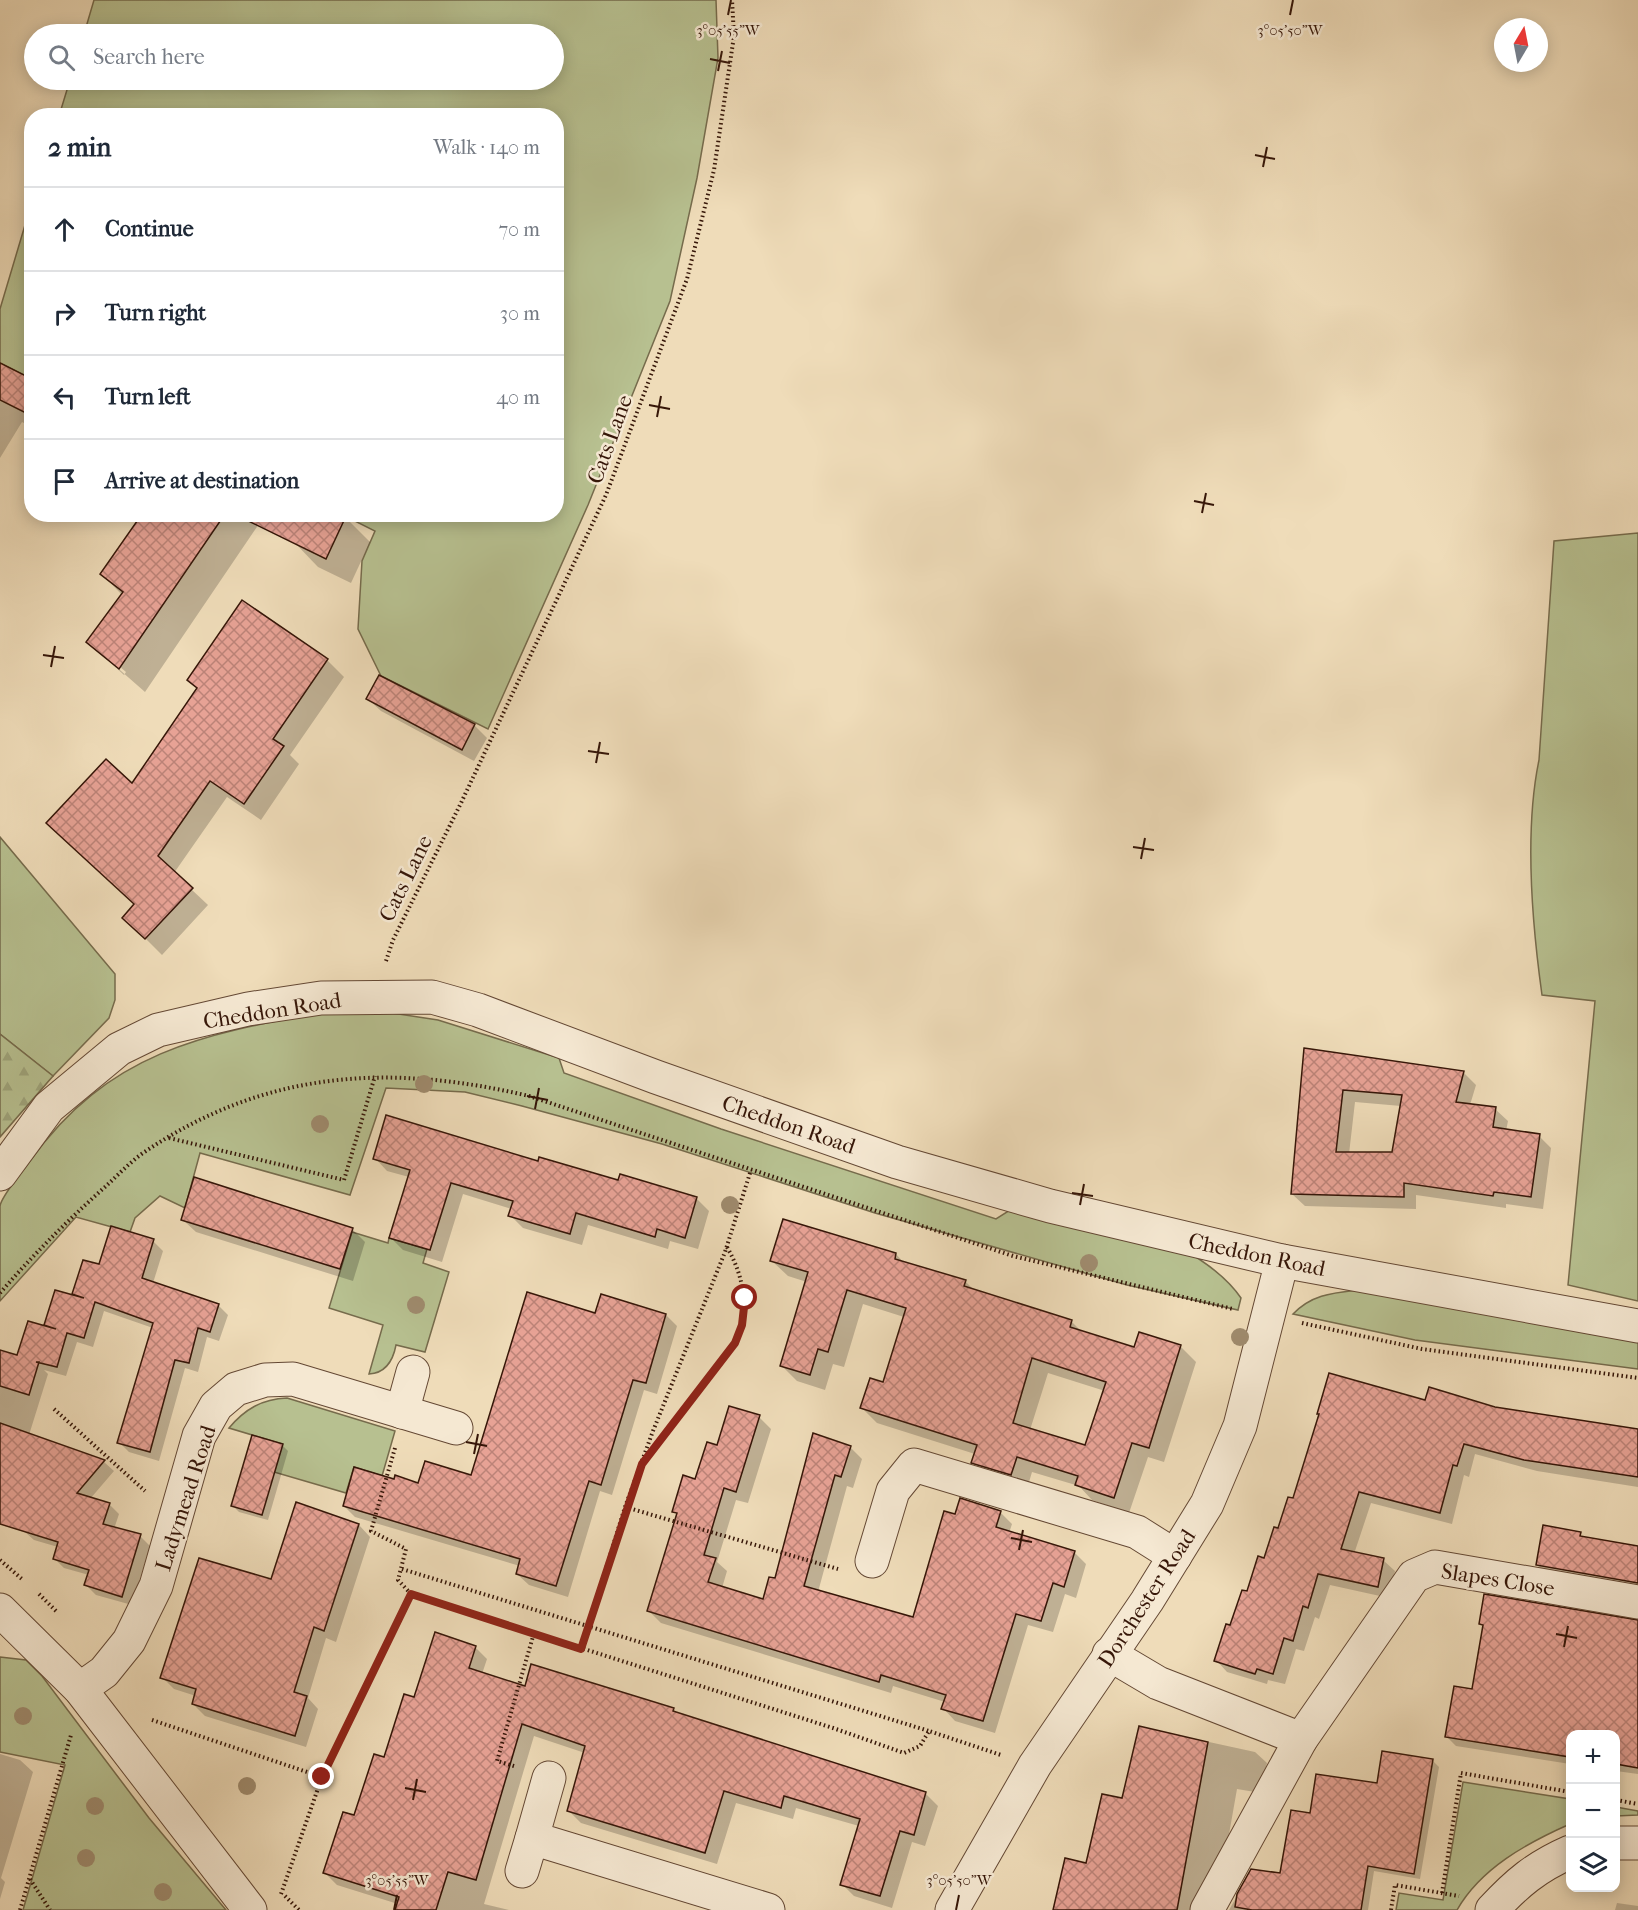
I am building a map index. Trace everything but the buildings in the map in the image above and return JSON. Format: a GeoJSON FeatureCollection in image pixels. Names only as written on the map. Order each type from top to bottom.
{"type":"FeatureCollection","features":[{"type":"Feature","properties":{"kind":"street","name":"Cheddon Road"},"geometry":{"type":"LineString","coordinates":[[0,1174],[49,1107],[119,1049],[158,1030],[248,1009],[321,998],[432,997],[478,1010],[656,1077],[897,1162],[1050,1206],[1282,1261],[1638,1326]]}},
{"type":"Feature","properties":{"kind":"street","name":"Dorchester Road"},"geometry":{"type":"LineString","coordinates":[[952,1910],[1035,1765],[1175,1556],[1207,1503],[1240,1426],[1282,1261]]}},
{"type":"Feature","properties":{"kind":"street"},"geometry":{"type":"LineString","coordinates":[[403,1412],[413,1372]]}},
{"type":"Feature","properties":{"kind":"street","name":"Ladymead Road"},"geometry":{"type":"LineString","coordinates":[[86,1696],[129,1641],[156,1587],[200,1436],[216,1406],[236,1389],[265,1380],[293,1379],[456,1428]]}},
{"type":"Feature","properties":{"kind":"street"},"geometry":{"type":"LineString","coordinates":[[872,1561],[893,1491],[914,1465],[1137,1532],[1175,1556]]}},
{"type":"Feature","properties":{"kind":"street","name":"Slapes Close"},"geometry":{"type":"LineString","coordinates":[[1207,1910],[1301,1739],[1414,1576],[1435,1568],[1638,1602]]}},
{"type":"Feature","properties":{"kind":"street"},"geometry":{"type":"LineString","coordinates":[[0,1610],[86,1696],[263,1904]]}},
{"type":"Feature","properties":{"kind":"street"},"geometry":{"type":"LineString","coordinates":[[1109,1654],[1158,1683],[1301,1739]]}},
{"type":"Feature","properties":{"kind":"street"},"geometry":{"type":"LineString","coordinates":[[522,1871],[549,1778]]}},
{"type":"Feature","properties":{"kind":"street"},"geometry":{"type":"LineString","coordinates":[[532,1838],[768,1910]]}},
{"type":"Feature","properties":{"kind":"street"},"geometry":{"type":"LineString","coordinates":[[1620,1843],[1638,1843]]}},
{"type":"Feature","properties":{"kind":"street"},"geometry":{"type":"LineString","coordinates":[[1495,1907],[1541,1865],[1566,1854]]}},
{"type":"Feature","properties":{"kind":"path","name":"Cats Lane"},"geometry":{"type":"LineString","coordinates":[[382,997],[383,969],[393,940],[466,793],[606,495],[687,279],[714,170],[734,36],[732,0]]}},
{"type":"Feature","properties":{"kind":"path"},"geometry":{"type":"LineString","coordinates":[[169,1138],[344,1180],[375,1076]]}},
{"type":"Feature","properties":{"kind":"path"},"geometry":{"type":"LineString","coordinates":[[0,1293],[75,1214],[141,1155],[194,1122],[250,1098],[313,1083],[375,1076],[428,1077],[484,1085],[529,1096],[1013,1256],[1269,1317],[1422,1349],[1638,1378]]}},
{"type":"Feature","properties":{"kind":"path"},"geometry":{"type":"LineString","coordinates":[[581,1649],[626,1507],[727,1246],[751,1170]]}},
{"type":"Feature","properties":{"kind":"path"},"geometry":{"type":"LineString","coordinates":[[642,1464],[735,1343],[742,1325],[745,1298],[739,1268],[727,1246]]}},
{"type":"Feature","properties":{"kind":"path"},"geometry":{"type":"LineString","coordinates":[[54,1409],[177,1519]]}},
{"type":"Feature","properties":{"kind":"path"},"geometry":{"type":"LineString","coordinates":[[403,1412],[371,1531],[406,1549],[398,1580],[411,1594],[833,1728],[904,1753],[920,1746],[929,1731]]}},
{"type":"Feature","properties":{"kind":"path"},"geometry":{"type":"LineString","coordinates":[[626,1507],[862,1576],[872,1561]]}},
{"type":"Feature","properties":{"kind":"path"},"geometry":{"type":"LineString","coordinates":[[402,1569],[1035,1765]]}},
{"type":"Feature","properties":{"kind":"path"},"geometry":{"type":"LineString","coordinates":[[263,1904],[282,1893],[322,1777],[411,1594]]}},
{"type":"Feature","properties":{"kind":"path"},"geometry":{"type":"LineString","coordinates":[[534,1633],[497,1761],[549,1778]]}},
{"type":"Feature","properties":{"kind":"path"},"geometry":{"type":"LineString","coordinates":[[21,1910],[77,1708],[86,1696]]}},
{"type":"Feature","properties":{"kind":"path"},"geometry":{"type":"LineString","coordinates":[[145,1718],[322,1777]]}},
{"type":"Feature","properties":{"kind":"path"},"geometry":{"type":"LineString","coordinates":[[1442,1893],[1461,1773],[1566,1791]]}},
{"type":"Feature","properties":{"kind":"path"},"geometry":{"type":"LineString","coordinates":[[1620,1801],[1638,1803]]}},
{"type":"Feature","properties":{"kind":"path"},"geometry":{"type":"LineString","coordinates":[[30,1879],[50,1910]]}},
{"type":"Feature","properties":{"kind":"path"},"geometry":{"type":"LineString","coordinates":[[1391,1910],[1395,1885],[1442,1893],[1495,1907]]}},
{"type":"Feature","properties":{"kind":"green space"},"geometry":{"type":"Polygon","coordinates":[[[94,0],[716,0],[718,58],[697,178],[670,301],[588,505],[488,729],[381,676],[358,629],[362,561],[375,531],[357,522],[564,522],[564,108],[61,108],[67,90],[564,90],[564,24],[87,24],[94,0]]]}},
{"type":"Feature","properties":{"kind":"green space"},"geometry":{"type":"Polygon","coordinates":[[[24,228],[24,375],[0,363],[0,309],[24,228]]]}},
{"type":"Feature","properties":{"kind":"green space"},"geometry":{"type":"Polygon","coordinates":[[[1638,533],[1638,1301],[1568,1285],[1595,1001],[1542,995],[1535,938],[1531,847],[1554,541],[1638,533]]]}},
{"type":"Feature","properties":{"kind":"green space"},"geometry":{"type":"Polygon","coordinates":[[[0,837],[115,974],[115,1000],[109,1018],[53,1076],[0,1034],[0,837]]]}},
{"type":"Feature","properties":{"kind":"green space"},"geometry":{"type":"Polygon","coordinates":[[[325,1012],[392,1013],[438,1020],[559,1058],[564,1073],[721,1129],[996,1219],[1010,1210],[1181,1248],[1206,1264],[1229,1283],[1241,1298],[1238,1310],[1127,1285],[875,1213],[662,1144],[522,1106],[465,1092],[386,1088],[350,1195],[200,1153],[185,1208],[160,1196],[135,1218],[130,1232],[76,1217],[0,1301],[0,1206],[2,1201],[60,1124],[92,1095],[125,1072],[161,1054],[198,1040],[238,1029],[325,1012]]]}},
{"type":"Feature","properties":{"kind":"green space"},"geometry":{"type":"Polygon","coordinates":[[[0,1034],[53,1076],[0,1137],[0,1034]]]}},
{"type":"Feature","properties":{"kind":"green space"},"geometry":{"type":"Polygon","coordinates":[[[352,1232],[388,1243],[389,1238],[427,1249],[423,1263],[449,1272],[425,1352],[396,1345],[388,1365],[380,1371],[369,1374],[383,1325],[329,1308],[352,1232]]]}},
{"type":"Feature","properties":{"kind":"green space"},"geometry":{"type":"Polygon","coordinates":[[[1357,1290],[1638,1341],[1638,1369],[1415,1340],[1293,1314],[1314,1299],[1357,1290]]]}},
{"type":"Feature","properties":{"kind":"green space"},"geometry":{"type":"Polygon","coordinates":[[[287,1398],[395,1431],[382,1476],[354,1467],[346,1493],[274,1472],[282,1444],[229,1428],[241,1415],[255,1406],[270,1400],[287,1398]]]}},
{"type":"Feature","properties":{"kind":"green space"},"geometry":{"type":"Polygon","coordinates":[[[0,1657],[26,1660],[42,1676],[149,1818],[226,1910],[23,1910],[65,1765],[0,1752],[0,1657]]]}},
{"type":"Feature","properties":{"kind":"green space"},"geometry":{"type":"Polygon","coordinates":[[[1463,1782],[1566,1798],[1566,1826],[1506,1858],[1479,1882],[1457,1910],[1396,1910],[1399,1893],[1443,1900],[1463,1782]]]}},
{"type":"Feature","properties":{"kind":"green space"},"geometry":{"type":"Polygon","coordinates":[[[1620,1808],[1638,1811],[1638,1815],[1620,1816],[1620,1808]]]}},
{"type":"Feature","properties":{"kind":"route"},"geometry":{"type":"LineString","coordinates":[[322,1777],[411,1594],[581,1649],[642,1464],[735,1343],[742,1325],[745,1298]]}}]}
